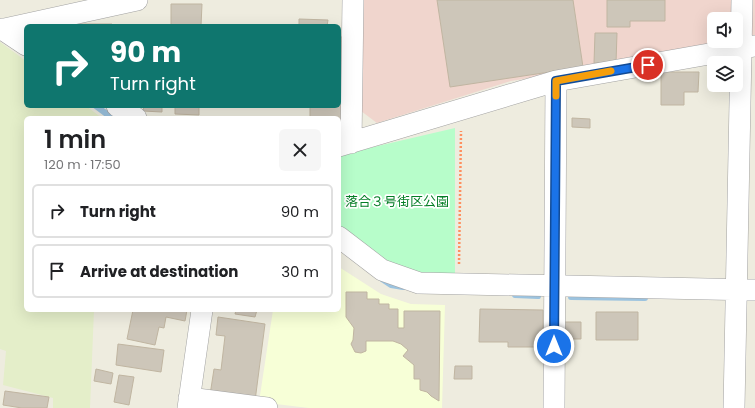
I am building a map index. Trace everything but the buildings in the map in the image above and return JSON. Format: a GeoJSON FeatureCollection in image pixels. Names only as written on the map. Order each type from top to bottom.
{"type":"FeatureCollection","features":[{"type":"Feature","properties":{"kind":"street"},"geometry":{"type":"LineString","coordinates":[[28,24],[137,0]]}},
{"type":"Feature","properties":{"kind":"street"},"geometry":{"type":"LineString","coordinates":[[353,0],[345,144],[556,81],[748,47]]}},
{"type":"Feature","properties":{"kind":"street"},"geometry":{"type":"LineString","coordinates":[[734,408],[746,290],[748,47],[742,0]]}},
{"type":"Feature","properties":{"kind":"street"},"geometry":{"type":"LineString","coordinates":[[1,30],[24,25]]}},
{"type":"Feature","properties":{"kind":"street"},"geometry":{"type":"LineString","coordinates":[[1,30],[24,44]]}},
{"type":"Feature","properties":{"kind":"street"},"geometry":{"type":"LineString","coordinates":[[554,408],[556,81]]}},
{"type":"Feature","properties":{"kind":"street"},"geometry":{"type":"LineString","coordinates":[[121,108],[133,116]]}},
{"type":"Feature","properties":{"kind":"street"},"geometry":{"type":"LineString","coordinates":[[341,239],[382,270],[419,283],[746,290]]}},
{"type":"Feature","properties":{"kind":"street"},"geometry":{"type":"LineString","coordinates":[[202,312],[188,403],[267,408]]}},
{"type":"Feature","properties":{"kind":"path"},"geometry":{"type":"LineString","coordinates":[[458,284],[462,108]]}},
{"type":"Feature","properties":{"kind":"shaded area"},"geometry":{"type":"Polygon","coordinates":[[[360,0],[755,0],[755,41],[743,43],[743,12],[707,12],[707,48],[712,48],[511,81],[377,123],[357,108],[360,0]]]}},
{"type":"Feature","properties":{"kind":"shaded area"},"geometry":{"type":"Polygon","coordinates":[[[0,42],[24,60],[24,108],[89,108],[99,116],[24,116],[24,312],[94,312],[90,408],[53,408],[53,398],[3,385],[6,351],[0,349],[0,42]]]}},
{"type":"Feature","properties":{"kind":"shaded area"},"geometry":{"type":"Polygon","coordinates":[[[341,268],[381,294],[411,304],[445,305],[442,408],[309,408],[259,402],[273,312],[341,312],[341,268]]]}},
{"type":"Feature","properties":{"kind":"green space","name":"落合３号街区公園"},"geometry":{"type":"Polygon","coordinates":[[[455,128],[455,275],[412,275],[373,259],[341,233],[341,155],[455,128]]]}},
{"type":"Feature","properties":{"kind":"waterway"},"geometry":{"type":"LineString","coordinates":[[99,108],[109,116]]}},
{"type":"Feature","properties":{"kind":"waterway"},"geometry":{"type":"LineString","coordinates":[[382,279],[391,285],[403,287]]}},
{"type":"Feature","properties":{"kind":"waterway"},"geometry":{"type":"LineString","coordinates":[[515,295],[538,296]]}},
{"type":"Feature","properties":{"kind":"waterway"},"geometry":{"type":"LineString","coordinates":[[571,297],[645,298]]}},
{"type":"Feature","properties":{"kind":"slow traffic"},"geometry":{"type":"LineString","coordinates":[[556,96],[556,81],[611,71]]}},
{"type":"Feature","properties":{"kind":"route"},"geometry":{"type":"LineString","coordinates":[[554,346],[556,81],[648,65]]}}]}
